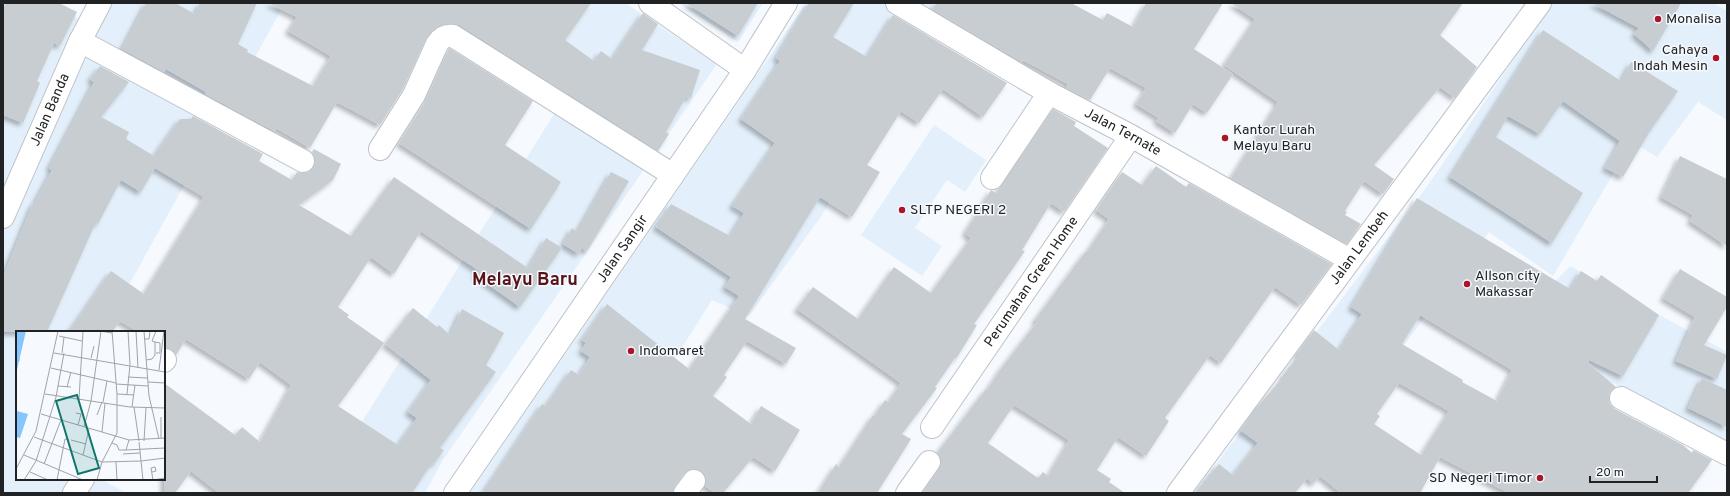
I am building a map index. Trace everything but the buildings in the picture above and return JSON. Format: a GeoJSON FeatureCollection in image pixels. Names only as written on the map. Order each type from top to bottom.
{"type":"FeatureCollection","features":[{"type":"Feature","properties":{"kind":"street","name":"Jalan Banda"},"geometry":{"type":"LineString","coordinates":[[3,217],[80,41],[100,3]]}},
{"type":"Feature","properties":{"kind":"street"},"geometry":{"type":"LineString","coordinates":[[650,3],[745,70]]}},
{"type":"Feature","properties":{"kind":"street","name":"Jalan Sangir"},"geometry":{"type":"LineString","coordinates":[[455,493],[745,70],[786,3]]}},
{"type":"Feature","properties":{"kind":"street","name":"Jalan Ternate"},"geometry":{"type":"LineString","coordinates":[[897,3],[1050,93],[1131,136],[1350,260]]}},
{"type":"Feature","properties":{"kind":"street","name":"Jalan Lembeh"},"geometry":{"type":"LineString","coordinates":[[1178,493],[1540,3]]}},
{"type":"Feature","properties":{"kind":"street"},"geometry":{"type":"LineString","coordinates":[[380,149],[414,95],[437,44],[441,38],[448,35],[453,36],[673,175]]}},
{"type":"Feature","properties":{"kind":"street"},"geometry":{"type":"LineString","coordinates":[[80,41],[303,161]]}},
{"type":"Feature","properties":{"kind":"street"},"geometry":{"type":"LineString","coordinates":[[992,178],[1050,93]]}},
{"type":"Feature","properties":{"kind":"street","name":"Perumahan Green Home"},"geometry":{"type":"LineString","coordinates":[[932,427],[1131,136]]}},
{"type":"Feature","properties":{"kind":"street"},"geometry":{"type":"LineString","coordinates":[[1622,398],[1727,454]]}},
{"type":"Feature","properties":{"kind":"street"},"geometry":{"type":"LineString","coordinates":[[907,493],[929,462]]}},
{"type":"Feature","properties":{"kind":"street"},"geometry":{"type":"LineString","coordinates":[[74,493],[82,480]]}},
{"type":"Feature","properties":{"kind":"shaded area"},"geometry":{"type":"Polygon","coordinates":[[[3,3],[50,3],[95,28],[109,3],[285,3],[104,331],[16,331],[16,480],[103,480],[126,493],[3,493],[3,3]]]}},
{"type":"Feature","properties":{"kind":"shaded area"},"geometry":{"type":"Polygon","coordinates":[[[480,3],[625,3],[717,64],[443,460],[425,493],[323,493],[365,417],[587,61],[480,3]]]}},
{"type":"Feature","properties":{"kind":"shaded area"},"geometry":{"type":"Polygon","coordinates":[[[679,3],[763,3],[738,42],[679,3]]]}},
{"type":"Feature","properties":{"kind":"shaded area"},"geometry":{"type":"Polygon","coordinates":[[[806,3],[946,3],[822,215],[749,316],[712,300],[590,493],[470,493],[806,3]]]}},
{"type":"Feature","properties":{"kind":"shaded area"},"geometry":{"type":"Polygon","coordinates":[[[1552,3],[1714,3],[1727,11],[1727,120],[1698,102],[1657,157],[1632,142],[1553,276],[1489,232],[1292,493],[1194,493],[1426,188],[1552,3]]]}},
{"type":"Feature","properties":{"kind":"shaded area","name":"SLTP NEGERI 2"},"geometry":{"type":"Polygon","coordinates":[[[934,125],[986,160],[965,192],[947,180],[915,228],[942,246],[922,276],[861,235],[934,125]]]}},
{"type":"Feature","properties":{"kind":"shaded area"},"geometry":{"type":"Polygon","coordinates":[[[1570,266],[1727,352],[1727,444],[1588,370],[1508,332],[1570,266]]]}},
{"type":"Feature","properties":{"kind":"place","name":"Monalisa"},"geometry":{"type":"Point","coordinates":[1658,19]}},
{"type":"Feature","properties":{"kind":"place","name":"Cahaya Indah Mesin"},"geometry":{"type":"Point","coordinates":[1716,58]}},
{"type":"Feature","properties":{"kind":"place","name":"Kantor Lurah Melayu Baru"},"geometry":{"type":"Point","coordinates":[1225,138]}},
{"type":"Feature","properties":{"kind":"place","name":"SLTP NEGERI 2"},"geometry":{"type":"Point","coordinates":[902,210]}},
{"type":"Feature","properties":{"kind":"place","name":"Allson city Makassar"},"geometry":{"type":"Point","coordinates":[1467,284]}},
{"type":"Feature","properties":{"kind":"place","name":"Indomaret"},"geometry":{"type":"Point","coordinates":[631,351]}},
{"type":"Feature","properties":{"kind":"place","name":"SD Negeri Timor"},"geometry":{"type":"Point","coordinates":[1540,478]}},
{"type":"Feature","properties":{"kind":"district","name":"Melayu Baru"},"geometry":{"type":"Point","coordinates":[525,280]}}]}
